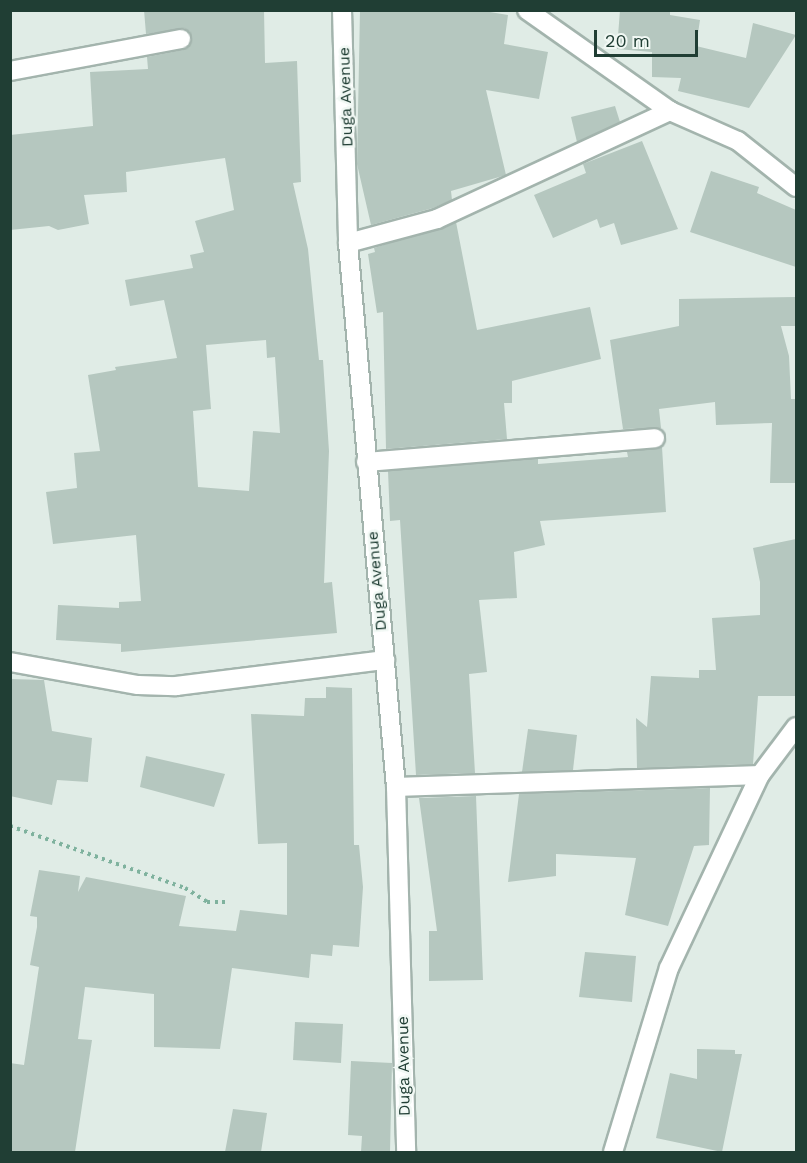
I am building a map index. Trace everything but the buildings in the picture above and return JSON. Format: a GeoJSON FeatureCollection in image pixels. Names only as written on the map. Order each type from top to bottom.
{"type":"FeatureCollection","features":[{"type":"Feature","properties":{"kind":"street","name":"Duga Avenue"},"geometry":{"type":"LineString","coordinates":[[342,10],[348,243],[396,788],[406,1152]]}},
{"type":"Feature","properties":{"kind":"street"},"geometry":{"type":"LineString","coordinates":[[527,10],[670,111],[738,141],[796,188]]}},
{"type":"Feature","properties":{"kind":"street"},"geometry":{"type":"LineString","coordinates":[[10,71],[181,39]]}},
{"type":"Feature","properties":{"kind":"street"},"geometry":{"type":"LineString","coordinates":[[348,243],[437,219],[670,111]]}},
{"type":"Feature","properties":{"kind":"street"},"geometry":{"type":"LineString","coordinates":[[366,462],[655,438]]}},
{"type":"Feature","properties":{"kind":"street"},"geometry":{"type":"LineString","coordinates":[[10,662],[138,686],[176,686],[385,660]]}},
{"type":"Feature","properties":{"kind":"street"},"geometry":{"type":"LineString","coordinates":[[613,1152],[669,968],[760,775],[796,727]]}},
{"type":"Feature","properties":{"kind":"street"},"geometry":{"type":"LineString","coordinates":[[396,788],[760,775]]}},
{"type":"Feature","properties":{"kind":"path"},"geometry":{"type":"LineString","coordinates":[[10,826],[185,888],[207,902],[226,902]]}}]}
